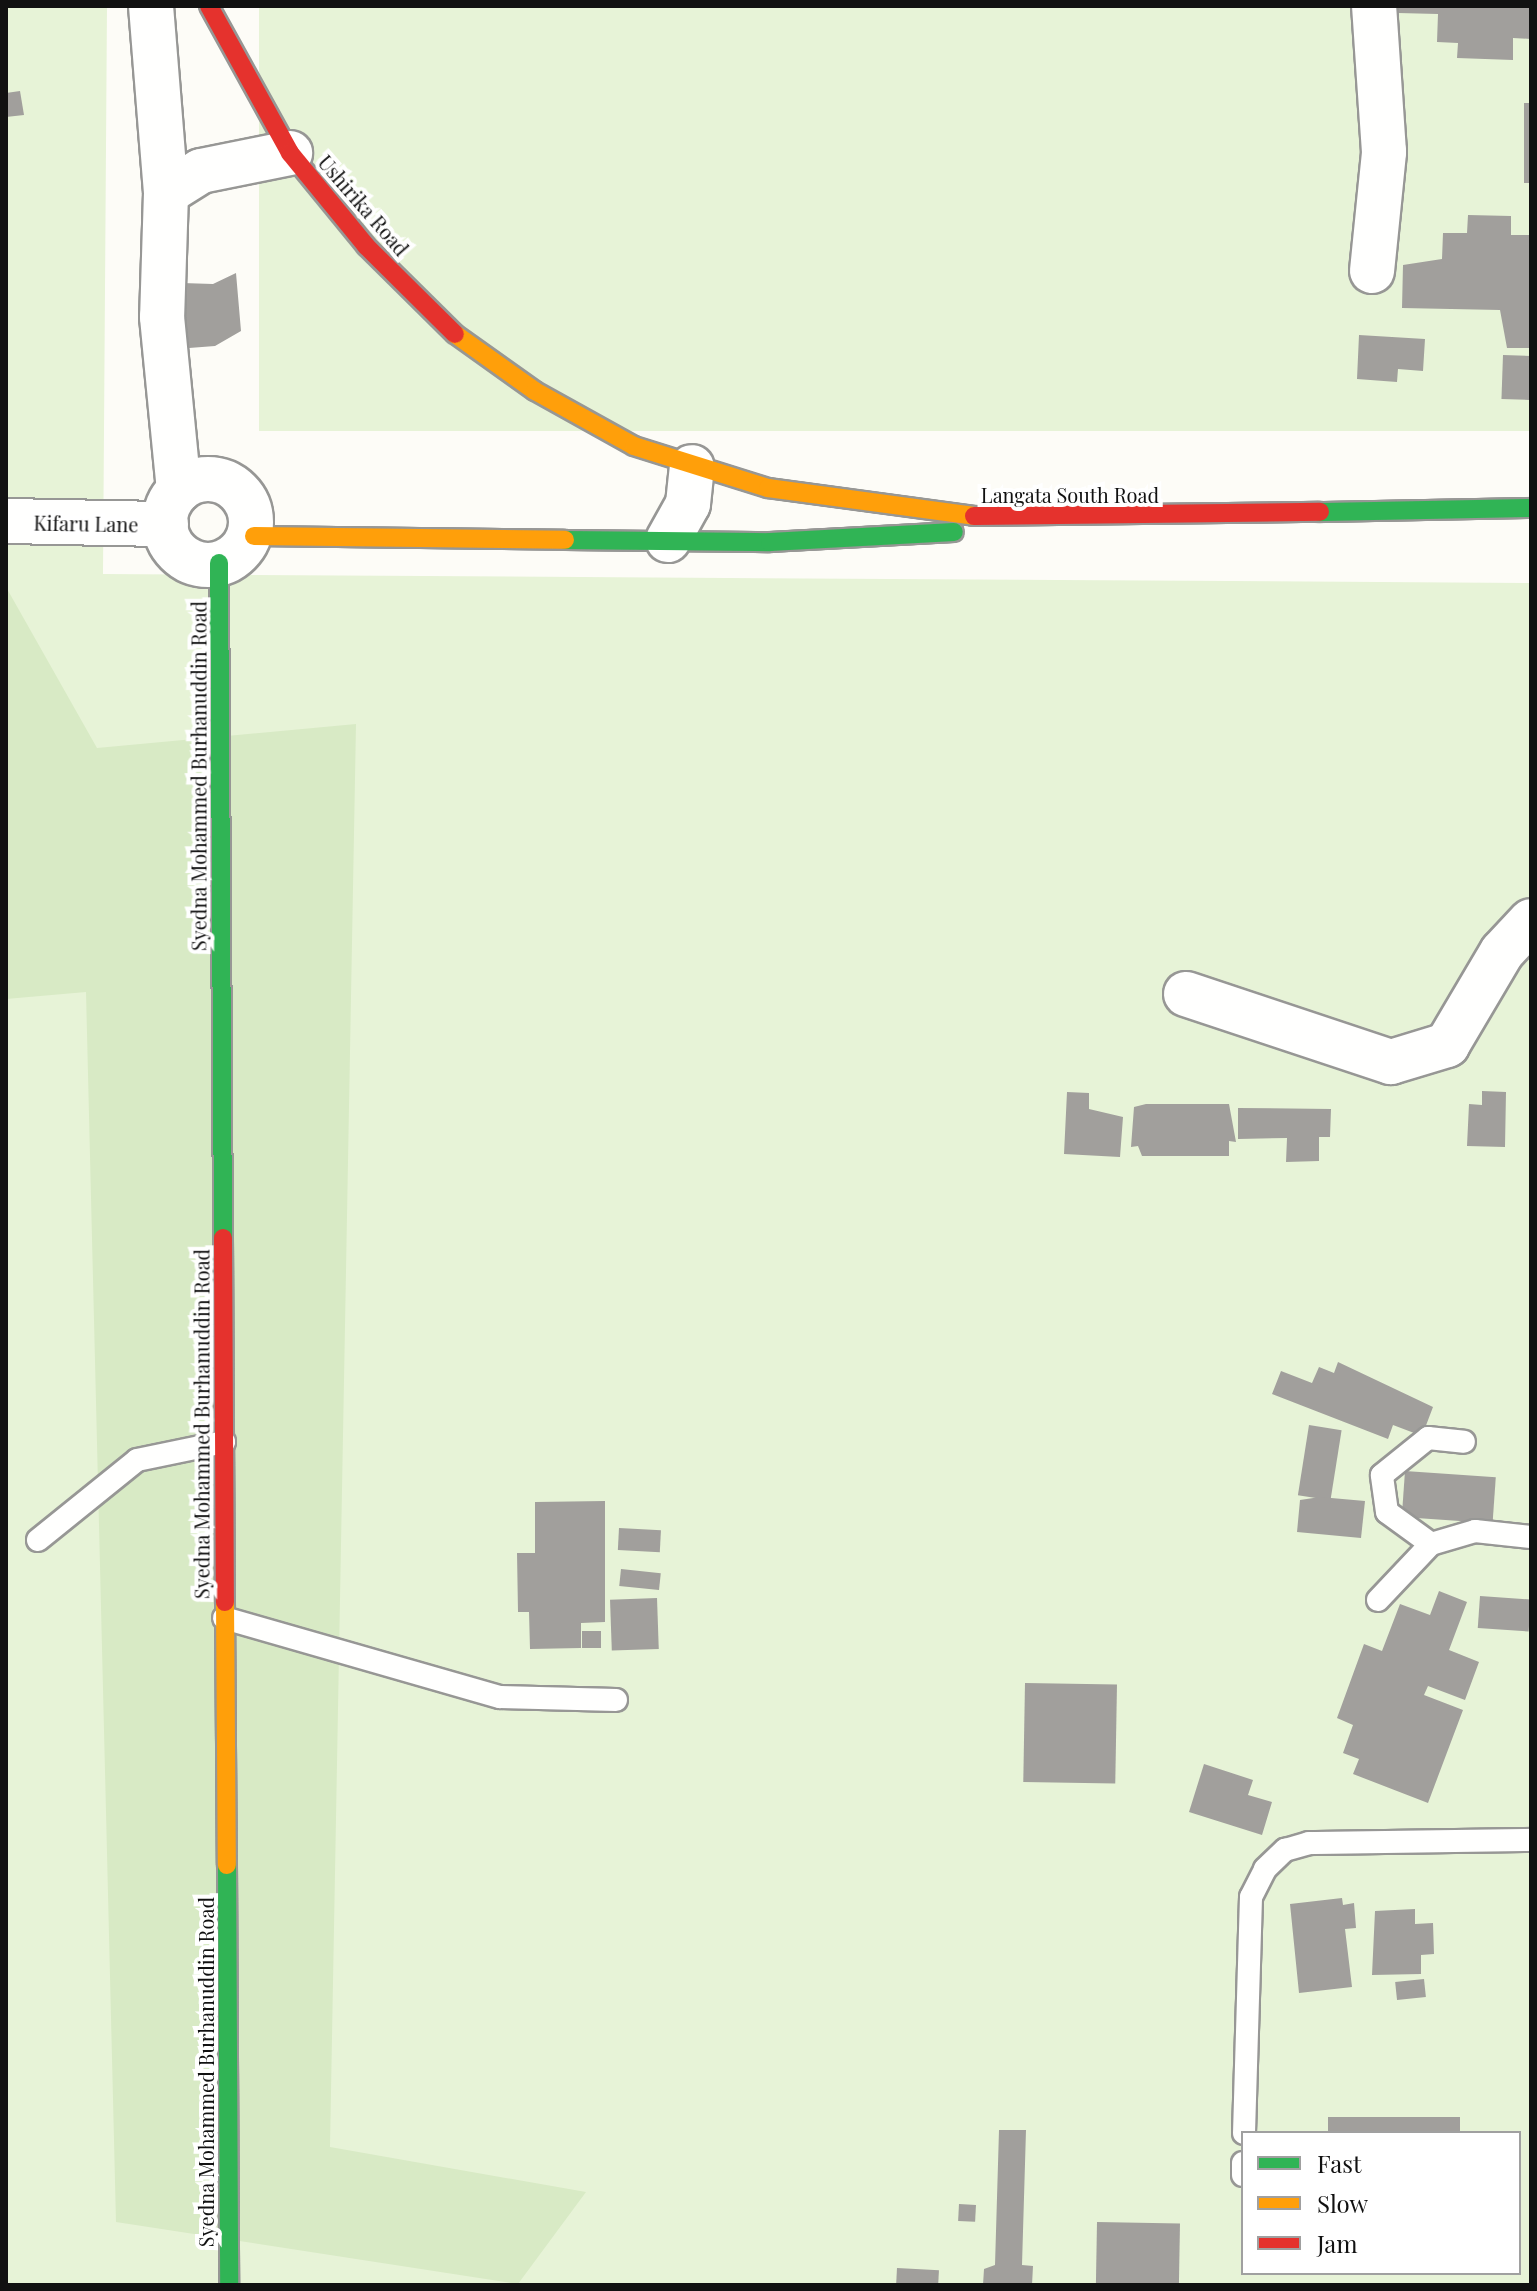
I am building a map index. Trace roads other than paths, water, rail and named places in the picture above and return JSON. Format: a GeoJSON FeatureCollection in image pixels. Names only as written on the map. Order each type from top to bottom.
{"type":"FeatureCollection","features":[{"type":"Feature","properties":{"kind":"street"},"geometry":{"type":"LineString","coordinates":[[151,6],[166,193],[162,317],[172,507],[180,554],[219,563],[254,536],[668,540],[946,535],[994,519]]}},
{"type":"Feature","properties":{"kind":"street","name":"Ushirika Road"},"geometry":{"type":"LineString","coordinates":[[209,6],[290,153],[366,246],[449,330],[535,391]]}},
{"type":"Feature","properties":{"kind":"street"},"geometry":{"type":"LineString","coordinates":[[1372,271],[1384,152],[1374,6]]}},
{"type":"Feature","properties":{"kind":"street"},"geometry":{"type":"LineString","coordinates":[[166,193],[201,171],[290,153]]}},
{"type":"Feature","properties":{"kind":"street","name":"Langata South Road"},"geometry":{"type":"LineString","coordinates":[[535,391],[634,446],[692,467],[768,488],[994,519],[1531,508]]}},
{"type":"Feature","properties":{"kind":"street"},"geometry":{"type":"LineString","coordinates":[[668,540],[688,504],[692,467]]}},
{"type":"Feature","properties":{"kind":"street"},"geometry":{"type":"LineString","coordinates":[[172,507],[205,479],[232,487],[254,536]]}},
{"type":"Feature","properties":{"kind":"street","name":"Kifaru Lane"},"geometry":{"type":"LineString","coordinates":[[6,521],[172,507]]}},
{"type":"Feature","properties":{"kind":"street","name":"Syedna Mohammed Burhanuddin Road"},"geometry":{"type":"LineString","coordinates":[[219,563],[229,2285]]}},
{"type":"Feature","properties":{"kind":"street"},"geometry":{"type":"LineString","coordinates":[[1186,994],[1391,1062],[1447,1045],[1502,952],[1531,921]]}},
{"type":"Feature","properties":{"kind":"lane"},"geometry":{"type":"LineString","coordinates":[[1431,1544],[1387,1512],[1382,1475],[1428,1438],[1464,1442]]}},
{"type":"Feature","properties":{"kind":"lane"},"geometry":{"type":"LineString","coordinates":[[38,1540],[137,1460],[224,1442]]}},
{"type":"Feature","properties":{"kind":"lane"},"geometry":{"type":"LineString","coordinates":[[1378,1600],[1431,1544],[1475,1531],[1531,1537]]}},
{"type":"Feature","properties":{"kind":"lane"},"geometry":{"type":"LineString","coordinates":[[224,1618],[500,1697],[616,1700]]}},
{"type":"Feature","properties":{"kind":"lane"},"geometry":{"type":"LineString","coordinates":[[1244,2131],[1251,1897],[1265,1869],[1285,1850],[1309,1843],[1531,1840]]}}]}
